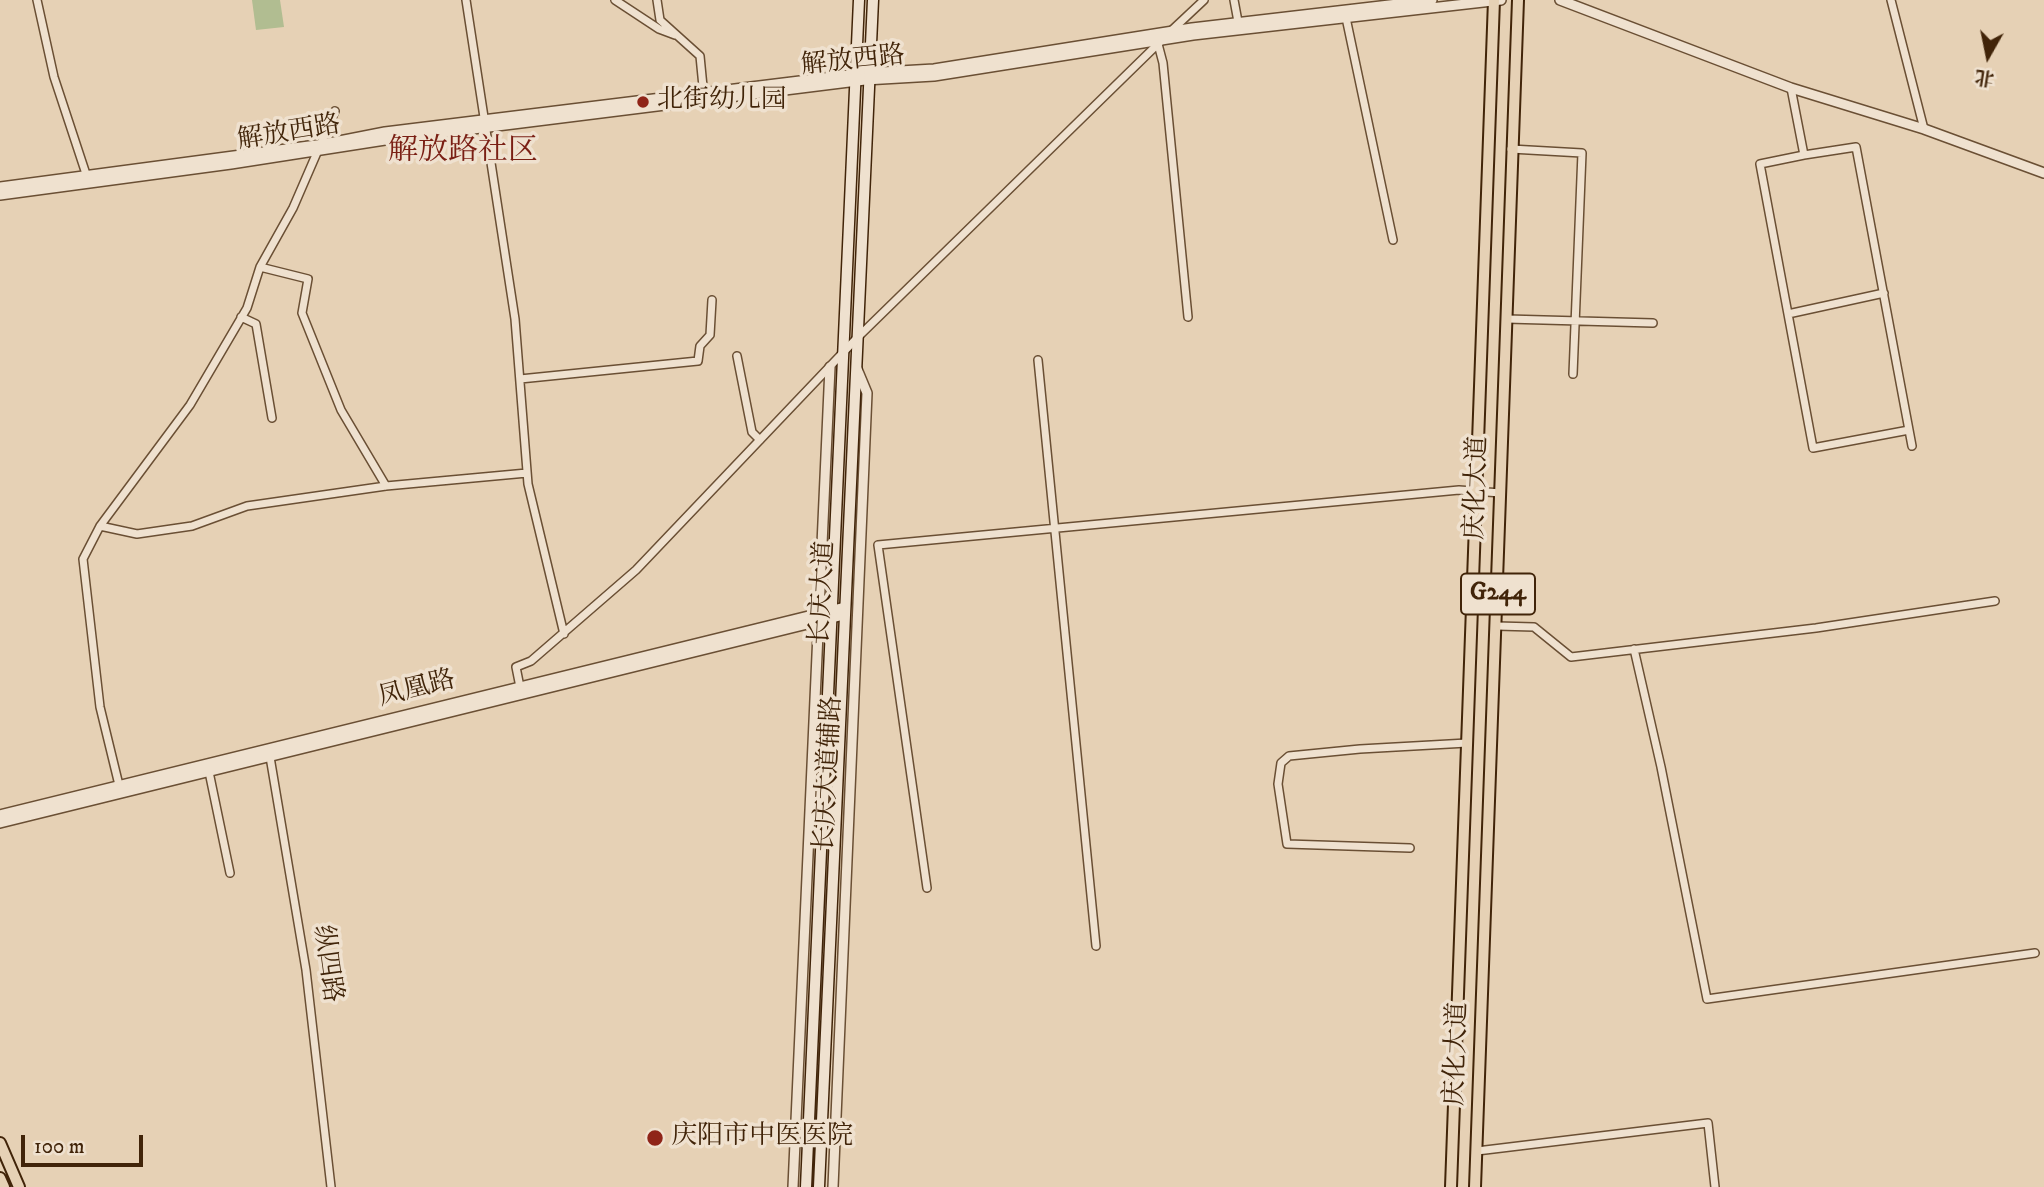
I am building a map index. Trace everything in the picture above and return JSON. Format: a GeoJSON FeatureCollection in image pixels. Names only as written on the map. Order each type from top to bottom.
{"type":"FeatureCollection","features":[{"type":"Feature","properties":{"kind":"main road","name":"长庆大道"},"geometry":{"type":"LineString","coordinates":[[806,1187],[859,0]]}},
{"type":"Feature","properties":{"kind":"main road","name":"长庆大道"},"geometry":{"type":"LineString","coordinates":[[819,1187],[873,0]]}},
{"type":"Feature","properties":{"kind":"main road","name":"庆化大道"},"geometry":{"type":"LineString","coordinates":[[1451,1187],[1494,0]]}},
{"type":"Feature","properties":{"kind":"main road","name":"庆化大道"},"geometry":{"type":"LineString","coordinates":[[1475,1187],[1497,626],[1517,0]]}},
{"type":"Feature","properties":{"kind":"main road"},"geometry":{"type":"LineString","coordinates":[[0,1143],[19,1187]]}},
{"type":"Feature","properties":{"kind":"main road"},"geometry":{"type":"LineString","coordinates":[[0,1178],[4,1187]]}},
{"type":"Feature","properties":{"kind":"street"},"geometry":{"type":"LineString","coordinates":[[37,0],[54,77],[88,180]]}},
{"type":"Feature","properties":{"kind":"street"},"geometry":{"type":"LineString","coordinates":[[466,0],[515,319],[527,473],[564,634]]}},
{"type":"Feature","properties":{"kind":"street"},"geometry":{"type":"LineString","coordinates":[[615,0],[659,29],[679,36]]}},
{"type":"Feature","properties":{"kind":"street"},"geometry":{"type":"LineString","coordinates":[[657,0],[660,20],[700,56],[704,98]]}},
{"type":"Feature","properties":{"kind":"street"},"geometry":{"type":"LineString","coordinates":[[520,687],[516,667],[531,661],[636,569],[856,339],[1204,0]]}},
{"type":"Feature","properties":{"kind":"street"},"geometry":{"type":"LineString","coordinates":[[1234,0],[1238,26]]}},
{"type":"Feature","properties":{"kind":"street","name":"解放西路"},"geometry":{"type":"LineString","coordinates":[[0,195],[319,148],[385,132],[486,124],[704,98],[964,65],[1170,32],[1345,13],[1432,0]]}},
{"type":"Feature","properties":{"kind":"street","name":"解放西路"},"geometry":{"type":"LineString","coordinates":[[1345,13],[1501,0]]}},
{"type":"Feature","properties":{"kind":"street"},"geometry":{"type":"LineString","coordinates":[[1560,0],[1791,88],[1924,129],[2044,173]]}},
{"type":"Feature","properties":{"kind":"street"},"geometry":{"type":"LineString","coordinates":[[1891,0],[1924,129]]}},
{"type":"Feature","properties":{"kind":"street"},"geometry":{"type":"LineString","coordinates":[[1345,13],[1393,240]]}},
{"type":"Feature","properties":{"kind":"street","name":"解放西路"},"geometry":{"type":"LineString","coordinates":[[869,76],[934,76],[1160,42],[1238,26]]}},
{"type":"Feature","properties":{"kind":"street"},"geometry":{"type":"LineString","coordinates":[[1160,42],[1188,317]]}},
{"type":"Feature","properties":{"kind":"street"},"geometry":{"type":"LineString","coordinates":[[1791,88],[1804,155]]}},
{"type":"Feature","properties":{"kind":"street"},"geometry":{"type":"LineString","coordinates":[[119,785],[100,707],[83,559],[100,526],[190,405],[241,317],[260,267],[293,208],[335,111]]}},
{"type":"Feature","properties":{"kind":"street"},"geometry":{"type":"LineString","coordinates":[[1909,430],[1813,448],[1760,164],[1856,147],[1912,446]]}},
{"type":"Feature","properties":{"kind":"street"},"geometry":{"type":"LineString","coordinates":[[1511,149],[1582,153],[1573,374]]}},
{"type":"Feature","properties":{"kind":"street","name":"解放西路"},"geometry":{"type":"LineString","coordinates":[[0,187],[88,180]]}},
{"type":"Feature","properties":{"kind":"street"},"geometry":{"type":"LineString","coordinates":[[260,267],[308,279],[302,313],[341,410],[386,486]]}},
{"type":"Feature","properties":{"kind":"street"},"geometry":{"type":"LineString","coordinates":[[1788,314],[1884,293]]}},
{"type":"Feature","properties":{"kind":"street"},"geometry":{"type":"LineString","coordinates":[[520,379],[698,361],[700,346],[710,335],[712,300]]}},
{"type":"Feature","properties":{"kind":"street"},"geometry":{"type":"LineString","coordinates":[[241,317],[256,324],[272,418]]}},
{"type":"Feature","properties":{"kind":"street"},"geometry":{"type":"LineString","coordinates":[[1507,319],[1653,323]]}},
{"type":"Feature","properties":{"kind":"street"},"geometry":{"type":"LineString","coordinates":[[737,356],[752,432],[760,440]]}},
{"type":"Feature","properties":{"kind":"street"},"geometry":{"type":"LineString","coordinates":[[1038,360],[1096,946]]}},
{"type":"Feature","properties":{"kind":"street","name":"长庆大道辅路"},"geometry":{"type":"LineString","coordinates":[[833,1187],[867,407],[867,393],[855,365]]}},
{"type":"Feature","properties":{"kind":"street","name":"长庆大道辅路"},"geometry":{"type":"LineString","coordinates":[[793,1187],[830,367]]}},
{"type":"Feature","properties":{"kind":"street"},"geometry":{"type":"LineString","coordinates":[[100,526],[137,534],[192,526],[247,506],[386,486],[527,473]]}},
{"type":"Feature","properties":{"kind":"street"},"geometry":{"type":"LineString","coordinates":[[927,888],[877,545],[1459,489],[1501,494]]}},
{"type":"Feature","properties":{"kind":"street"},"geometry":{"type":"LineString","coordinates":[[1497,626],[1534,627],[1571,657],[1816,628],[1995,601]]}},
{"type":"Feature","properties":{"kind":"street","name":"凤凰路"},"geometry":{"type":"LineString","coordinates":[[267,752],[520,687],[845,611]]}},
{"type":"Feature","properties":{"kind":"street","name":"凤凰路"},"geometry":{"type":"LineString","coordinates":[[0,816],[818,617]]}},
{"type":"Feature","properties":{"kind":"street"},"geometry":{"type":"LineString","coordinates":[[1634,649],[1661,766],[1707,999],[2035,953]]}},
{"type":"Feature","properties":{"kind":"street"},"geometry":{"type":"LineString","coordinates":[[1410,848],[1287,844],[1278,784],[1281,763],[1289,756],[1360,748],[1467,743]]}},
{"type":"Feature","properties":{"kind":"street","name":"纵四路"},"geometry":{"type":"LineString","coordinates":[[267,752],[302,971],[329,1187]]}},
{"type":"Feature","properties":{"kind":"street"},"geometry":{"type":"LineString","coordinates":[[208,766],[230,873]]}},
{"type":"Feature","properties":{"kind":"street","name":"凤凰路"},"geometry":{"type":"LineString","coordinates":[[0,823],[208,766]]}},
{"type":"Feature","properties":{"kind":"street"},"geometry":{"type":"LineString","coordinates":[[1477,1151],[1707,1123],[1715,1187]]}},
{"type":"Feature","properties":{"kind":"green space"},"geometry":{"type":"Polygon","coordinates":[[[252,0],[280,0],[284,27],[256,30],[252,0]]]}},
{"type":"Feature","properties":{"kind":"place","name":"北街幼儿园"},"geometry":{"type":"Point","coordinates":[643,102]}},
{"type":"Feature","properties":{"kind":"place","name":"庆阳市中医医院"},"geometry":{"type":"Point","coordinates":[655,1138]}},
{"type":"Feature","properties":{"kind":"district","name":"解放路社区"},"geometry":{"type":"Point","coordinates":[463,153]}}]}
